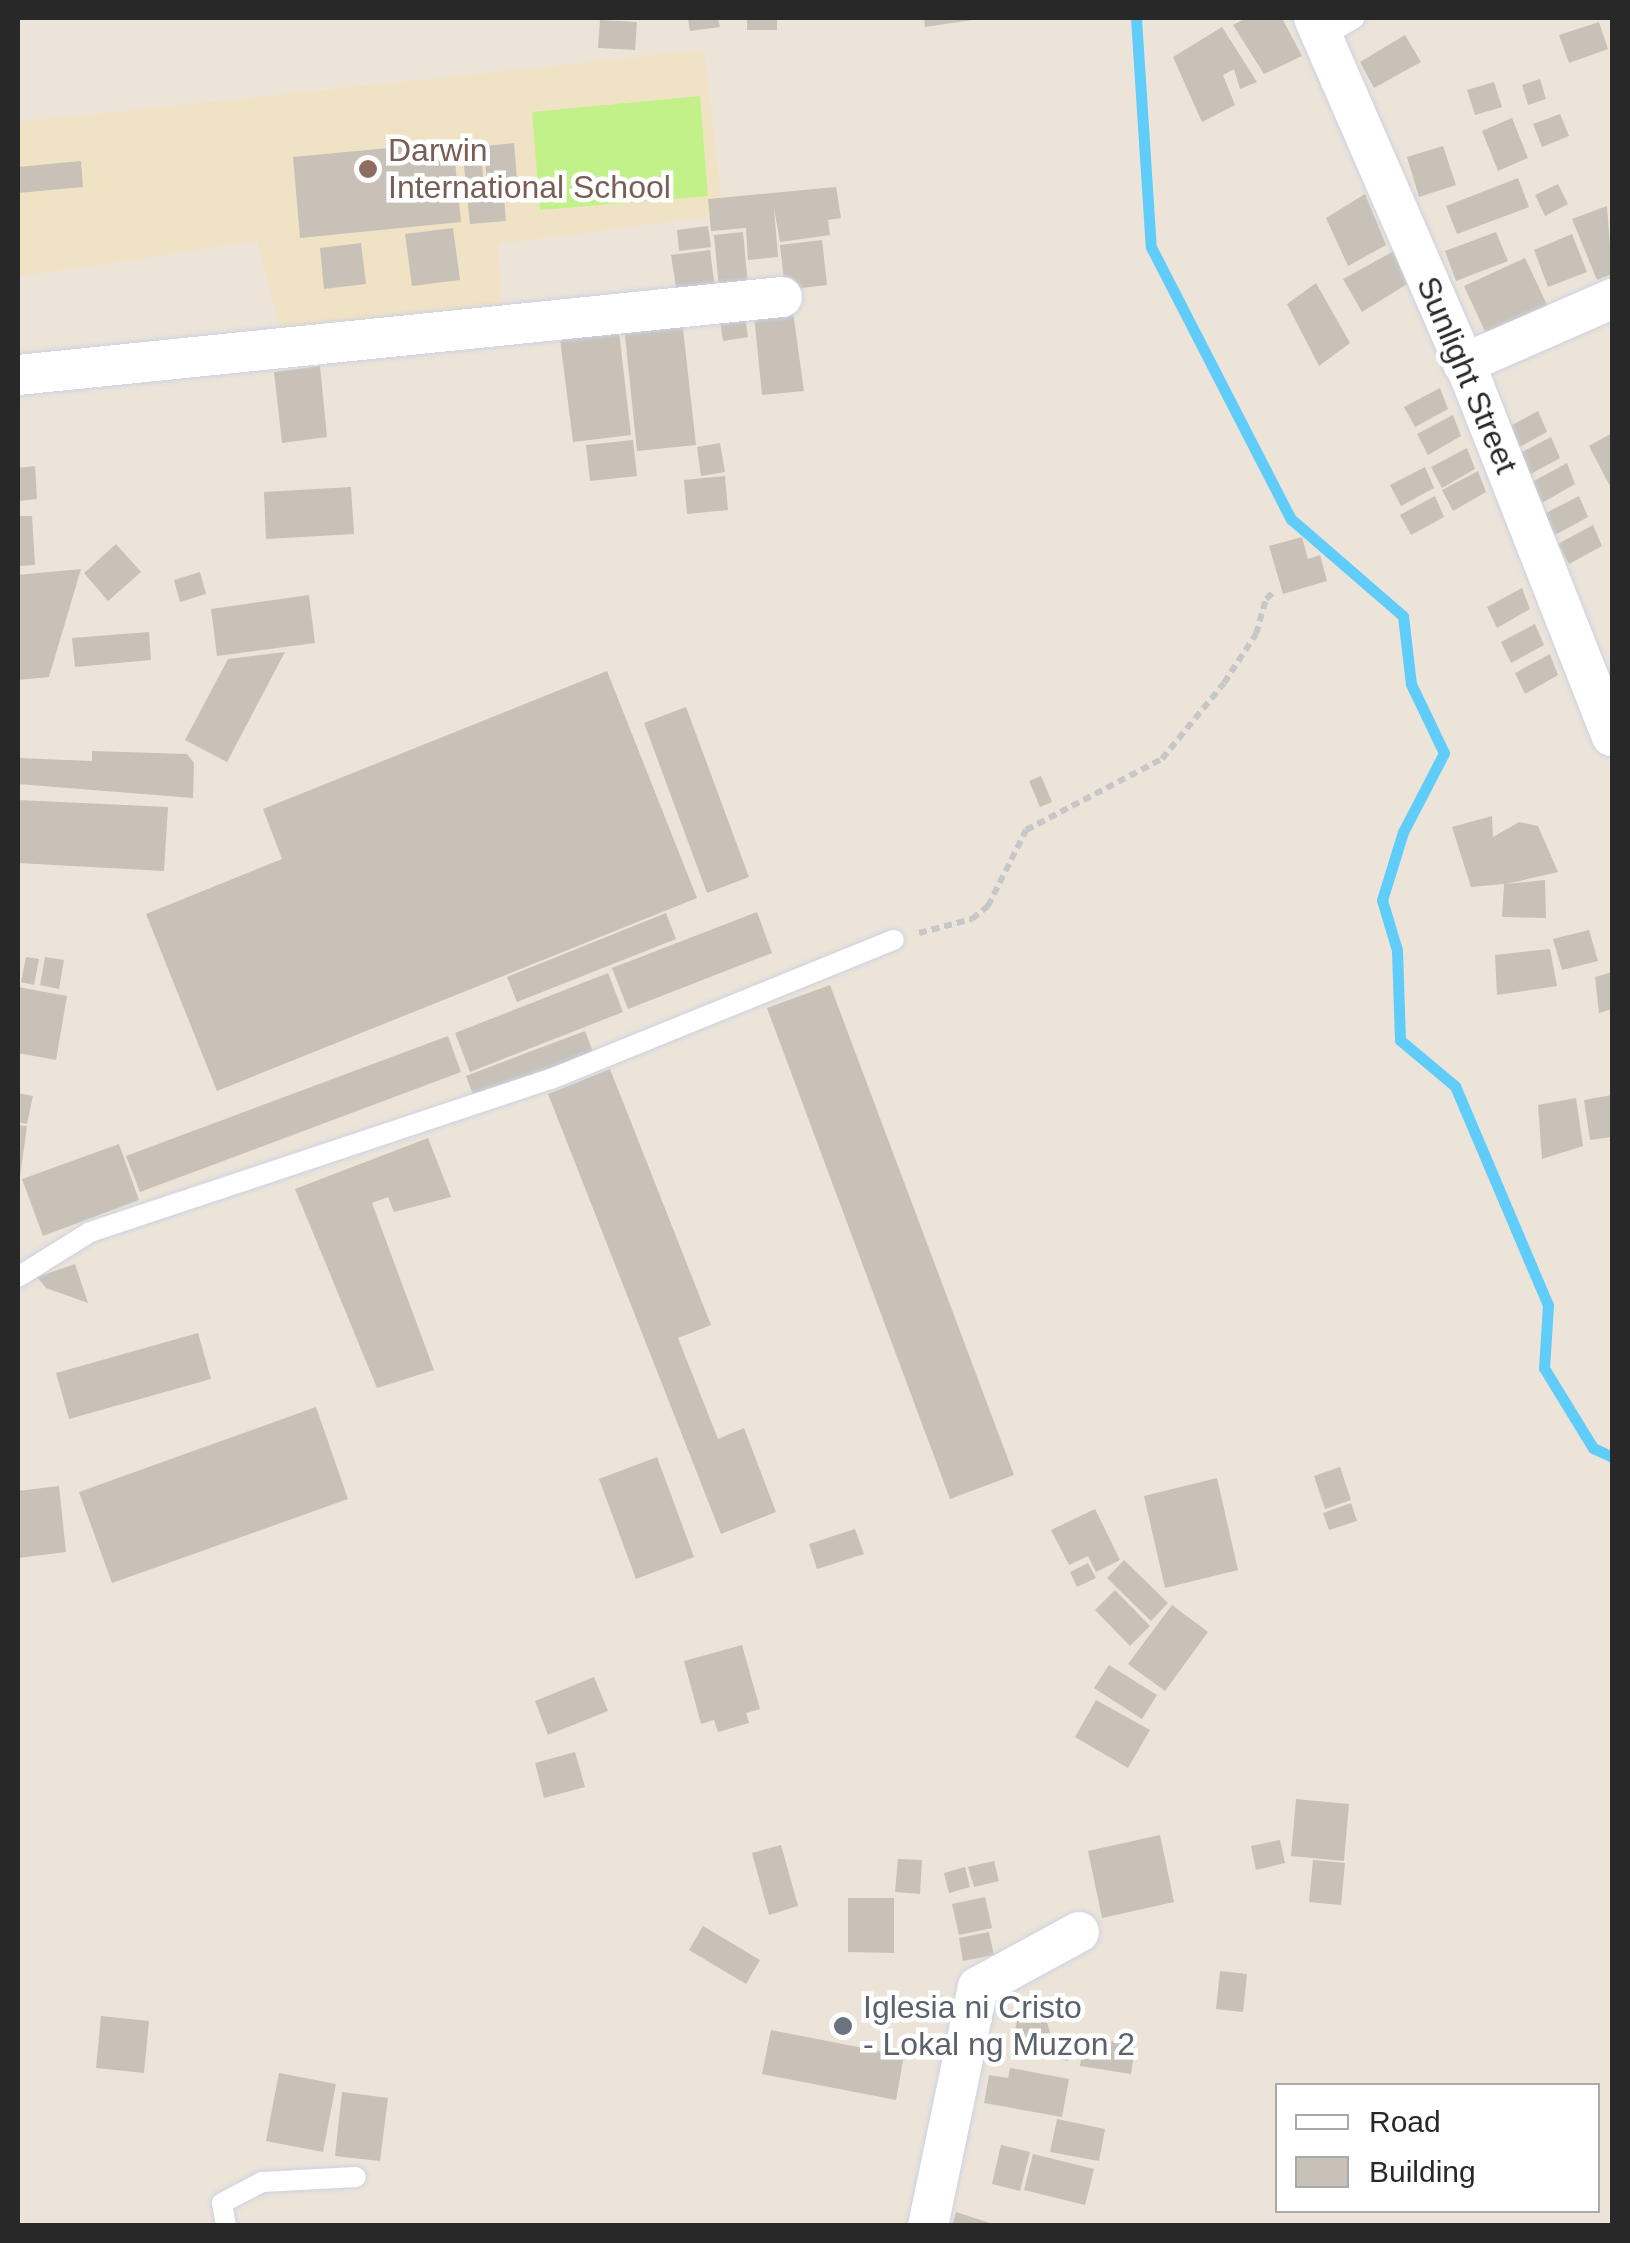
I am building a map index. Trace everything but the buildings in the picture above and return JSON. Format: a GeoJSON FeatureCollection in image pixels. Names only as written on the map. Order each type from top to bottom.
{"type":"FeatureCollection","features":[{"type":"Feature","properties":{"kind":"street","name":"Sunlight Street"},"geometry":{"type":"LineString","coordinates":[[1331,24],[1612,736]]}},
{"type":"Feature","properties":{"kind":"street"},"geometry":{"type":"LineString","coordinates":[[18,374],[782,297]]}},
{"type":"Feature","properties":{"kind":"street"},"geometry":{"type":"LineString","coordinates":[[1463,364],[1612,299]]}},
{"type":"Feature","properties":{"kind":"street"},"geometry":{"type":"LineString","coordinates":[[928,2226],[978,1987],[1078,1932]]}},
{"type":"Feature","properties":{"kind":"lane"},"geometry":{"type":"LineString","coordinates":[[18,1277],[90,1232],[551,1080],[894,940]]}},
{"type":"Feature","properties":{"kind":"lane"},"geometry":{"type":"LineString","coordinates":[[226,2226],[222,2203],[262,2182],[356,2177]]}},
{"type":"Feature","properties":{"kind":"path"},"geometry":{"type":"LineString","coordinates":[[894,940],[972,919],[988,906],[1026,830],[1162,759],[1224,684],[1256,634],[1266,599],[1276,590]]}},
{"type":"Feature","properties":{"kind":"shaded area","name":"Darwin International School"},"geometry":{"type":"Polygon","coordinates":[[[704,50],[724,215],[498,244],[502,310],[280,330],[257,241],[18,277],[18,122],[704,50]]]}},
{"type":"Feature","properties":{"kind":"green space"},"geometry":{"type":"Polygon","coordinates":[[[700,96],[708,196],[540,210],[532,112],[700,96]]]}},
{"type":"Feature","properties":{"kind":"waterway"},"geometry":{"type":"LineString","coordinates":[[1136,18],[1151,247],[1291,519],[1403,616],[1411,684],[1444,753],[1403,832],[1382,900],[1397,950],[1400,1040],[1455,1086],[1548,1305],[1544,1368],[1593,1448],[1612,1457]]}},
{"type":"Feature","properties":{"kind":"place","name":"Darwin International School"},"geometry":{"type":"Point","coordinates":[368,169]}},
{"type":"Feature","properties":{"kind":"place","name":"Iglesia ni Cristo - Lokal ng Muzon 2"},"geometry":{"type":"Point","coordinates":[843,2026]}}]}
